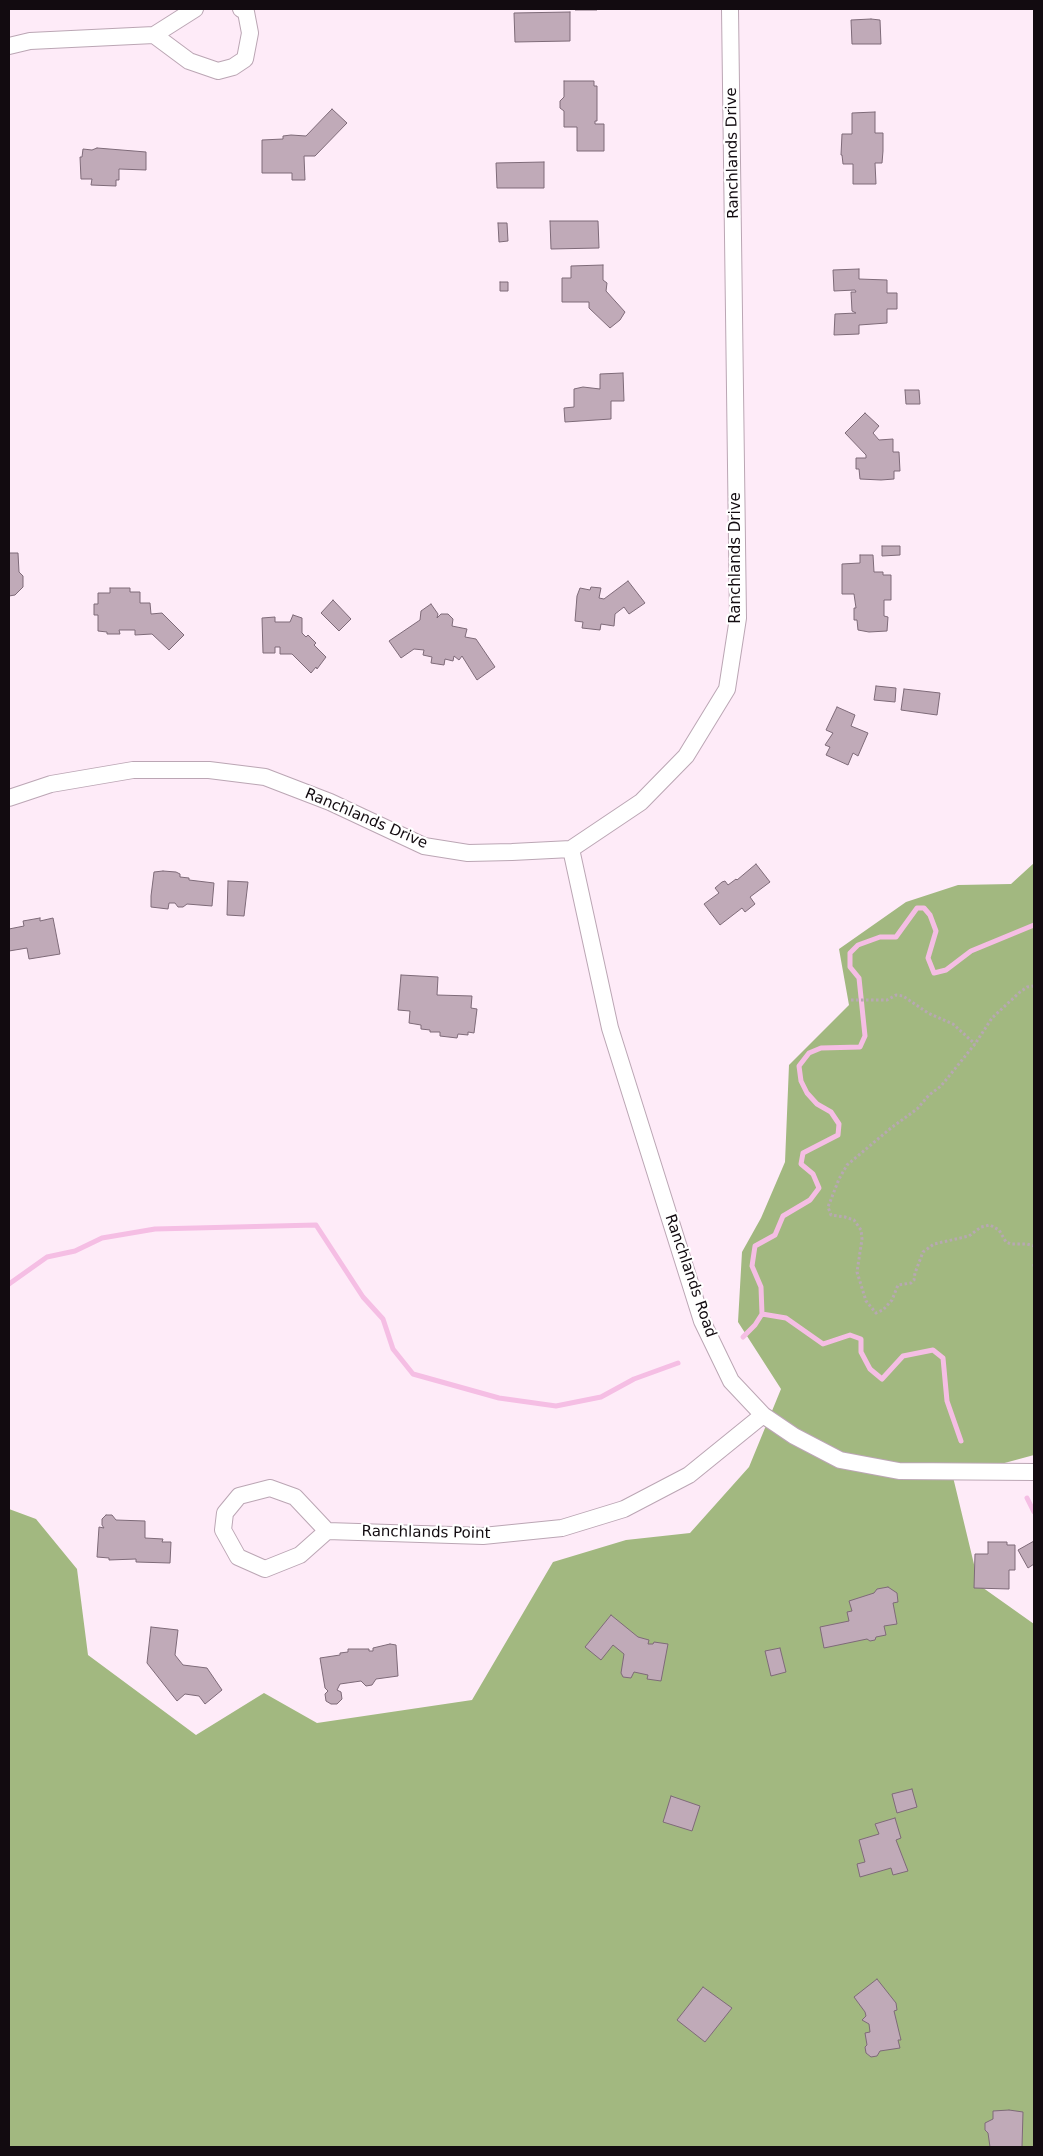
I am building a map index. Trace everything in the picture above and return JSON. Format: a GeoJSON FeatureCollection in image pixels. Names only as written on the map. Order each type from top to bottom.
{"type":"FeatureCollection","features":[{"type":"Feature","properties":{"kind":"street"},"geometry":{"type":"LineString","coordinates":[[9,46],[30,41],[154,35],[195,9]]}},
{"type":"Feature","properties":{"kind":"street"},"geometry":{"type":"LineString","coordinates":[[154,35],[189,61],[218,71],[225,69],[245,59],[250,33],[246,12],[241,9]]}},
{"type":"Feature","properties":{"kind":"street","name":"Ranchlands Drive"},"geometry":{"type":"LineString","coordinates":[[9,798],[51,784],[133,770],[209,770],[266,777],[330,802],[424,846],[468,853],[570,849],[640,802],[686,756],[727,689],[738,618],[730,9]]}},
{"type":"Feature","properties":{"kind":"street","name":"Ranchlands Road"},"geometry":{"type":"LineString","coordinates":[[570,849],[610,1028],[702,1321],[731,1381],[763,1415],[794,1436],[840,1460],[899,1471],[1034,1472]]}},
{"type":"Feature","properties":{"kind":"street","name":"Ranchlands Point"},"geometry":{"type":"LineString","coordinates":[[327,1531],[483,1536],[562,1528],[624,1509],[689,1475],[763,1415]]}},
{"type":"Feature","properties":{"kind":"street"},"geometry":{"type":"LineString","coordinates":[[270,1488],[295,1497],[327,1531],[300,1555],[265,1569],[238,1557],[223,1530],[225,1513],[239,1496],[270,1488]]}},
{"type":"Feature","properties":{"kind":"path"},"geometry":{"type":"LineString","coordinates":[[1034,986],[1027,987],[1020,992],[992,1018],[975,1044],[941,1086],[929,1095],[917,1109],[847,1165],[828,1207],[831,1215],[854,1220],[861,1230],[862,1239],[857,1272],[866,1301],[876,1313],[892,1300],[898,1285],[911,1283],[914,1280],[923,1252],[934,1244],[969,1236],[981,1227],[990,1225],[999,1230],[1006,1242],[1034,1246]]}},
{"type":"Feature","properties":{"kind":"path"},"geometry":{"type":"LineString","coordinates":[[850,1000],[886,1000],[896,995],[903,996],[928,1013],[953,1024],[975,1044]]}},
{"type":"Feature","properties":{"kind":"green space"},"geometry":{"type":"Polygon","coordinates":[[[1034,863],[1034,1455],[953,1477],[979,1585],[1034,1624],[1034,2147],[9,2147],[9,1509],[36,1519],[77,1569],[88,1655],[196,1735],[264,1693],[317,1723],[472,1700],[553,1562],[626,1540],[690,1533],[749,1467],[781,1389],[738,1322],[742,1252],[761,1218],[785,1162],[789,1065],[849,1005],[839,949],[906,902],[958,885],[1011,884],[1034,863]]]}},
{"type":"Feature","properties":{"kind":"building"},"geometry":{"type":"Polygon","coordinates":[[[597,9],[597,10],[575,10],[597,9]]]}},
{"type":"Feature","properties":{"kind":"building"},"geometry":{"type":"Polygon","coordinates":[[[570,12],[570,41],[515,42],[514,13],[570,12]]]}},
{"type":"Feature","properties":{"kind":"building"},"geometry":{"type":"Polygon","coordinates":[[[851,20],[880,20],[881,44],[852,44],[851,20]]]}},
{"type":"Feature","properties":{"kind":"building"},"geometry":{"type":"Polygon","coordinates":[[[564,81],[594,81],[594,86],[597,86],[597,121],[595,121],[595,124],[604,124],[604,151],[577,151],[577,127],[564,127],[564,111],[560,108],[560,101],[564,97],[564,81]]]}},
{"type":"Feature","properties":{"kind":"building"},"geometry":{"type":"Polygon","coordinates":[[[332,109],[347,123],[315,156],[304,156],[305,180],[292,180],[292,173],[262,173],[262,140],[283,139],[283,136],[291,135],[306,136],[332,109]]]}},
{"type":"Feature","properties":{"kind":"building"},"geometry":{"type":"Polygon","coordinates":[[[875,112],[875,133],[883,133],[882,163],[875,163],[876,184],[853,184],[853,164],[843,164],[841,155],[842,134],[852,134],[852,113],[875,112]]]}},
{"type":"Feature","properties":{"kind":"building"},"geometry":{"type":"Polygon","coordinates":[[[97,148],[146,152],[146,170],[119,169],[119,180],[116,180],[116,186],[91,185],[92,179],[81,179],[80,157],[82,157],[83,149],[92,150],[97,148]]]}},
{"type":"Feature","properties":{"kind":"building"},"geometry":{"type":"Polygon","coordinates":[[[544,162],[544,188],[497,188],[496,163],[544,162]]]}},
{"type":"Feature","properties":{"kind":"building"},"geometry":{"type":"Polygon","coordinates":[[[550,221],[598,221],[599,248],[551,249],[550,221]]]}},
{"type":"Feature","properties":{"kind":"building"},"geometry":{"type":"Polygon","coordinates":[[[498,223],[507,223],[508,241],[499,242],[498,223]]]}},
{"type":"Feature","properties":{"kind":"building"},"geometry":{"type":"Polygon","coordinates":[[[603,265],[603,280],[607,283],[606,291],[625,312],[620,320],[610,328],[589,308],[589,302],[562,302],[562,278],[571,278],[571,266],[603,265]]]}},
{"type":"Feature","properties":{"kind":"building"},"geometry":{"type":"Polygon","coordinates":[[[859,269],[859,279],[887,280],[887,293],[897,293],[897,309],[887,309],[887,323],[859,325],[859,334],[834,335],[835,314],[856,313],[852,311],[851,292],[856,292],[855,290],[834,291],[833,270],[859,269]]]}},
{"type":"Feature","properties":{"kind":"building"},"geometry":{"type":"Polygon","coordinates":[[[500,282],[508,282],[508,291],[500,291],[500,282]]]}},
{"type":"Feature","properties":{"kind":"building"},"geometry":{"type":"Polygon","coordinates":[[[623,373],[624,401],[611,401],[611,419],[565,422],[564,408],[574,407],[574,389],[583,387],[600,389],[600,374],[623,373]]]}},
{"type":"Feature","properties":{"kind":"building"},"geometry":{"type":"Polygon","coordinates":[[[905,390],[919,390],[920,404],[906,404],[905,390]]]}},
{"type":"Feature","properties":{"kind":"building"},"geometry":{"type":"Polygon","coordinates":[[[865,413],[879,426],[873,433],[879,440],[893,439],[893,452],[899,452],[900,471],[894,471],[894,479],[860,479],[859,469],[856,469],[856,458],[866,458],[866,455],[845,433],[865,413]]]}},
{"type":"Feature","properties":{"kind":"building"},"geometry":{"type":"Polygon","coordinates":[[[882,546],[900,546],[900,555],[882,556],[882,546]]]}},
{"type":"Feature","properties":{"kind":"building"},"geometry":{"type":"Polygon","coordinates":[[[9,553],[18,553],[19,572],[23,576],[23,587],[15,595],[9,596],[9,553]]]}},
{"type":"Feature","properties":{"kind":"building"},"geometry":{"type":"Polygon","coordinates":[[[860,555],[873,555],[874,572],[883,572],[883,575],[891,575],[891,600],[884,600],[884,616],[888,617],[887,631],[869,632],[858,630],[857,620],[854,620],[854,608],[856,608],[854,594],[842,594],[842,564],[860,563],[860,555]]]}},
{"type":"Feature","properties":{"kind":"building"},"geometry":{"type":"Polygon","coordinates":[[[628,581],[645,603],[629,614],[624,607],[615,614],[614,626],[601,624],[600,630],[582,628],[583,622],[575,621],[577,596],[580,588],[590,590],[591,587],[601,588],[599,598],[604,599],[628,581]]]}},
{"type":"Feature","properties":{"kind":"building"},"geometry":{"type":"Polygon","coordinates":[[[110,588],[130,588],[130,592],[140,592],[140,603],[150,603],[151,614],[162,613],[184,635],[169,650],[152,634],[135,635],[135,630],[119,630],[120,634],[107,634],[107,632],[98,631],[98,615],[94,615],[94,604],[98,604],[98,593],[110,593],[110,588]]]}},
{"type":"Feature","properties":{"kind":"building"},"geometry":{"type":"Polygon","coordinates":[[[333,600],[351,619],[339,631],[321,613],[333,600]]]}},
{"type":"Feature","properties":{"kind":"building"},"geometry":{"type":"Polygon","coordinates":[[[431,604],[438,614],[437,618],[441,614],[448,614],[453,619],[452,626],[467,629],[465,637],[476,639],[495,667],[477,680],[462,656],[459,660],[454,656],[453,661],[445,659],[444,665],[431,663],[432,657],[423,655],[424,650],[414,649],[401,658],[389,641],[420,620],[421,611],[431,604]]]}},
{"type":"Feature","properties":{"kind":"building"},"geometry":{"type":"Polygon","coordinates":[[[293,615],[302,618],[302,633],[306,637],[308,635],[316,643],[314,645],[326,657],[317,669],[316,667],[311,673],[292,654],[280,654],[280,647],[275,647],[275,653],[263,653],[262,618],[275,617],[275,622],[290,622],[293,615]]]}},
{"type":"Feature","properties":{"kind":"building"},"geometry":{"type":"Polygon","coordinates":[[[876,686],[896,688],[895,702],[874,700],[876,686]]]}},
{"type":"Feature","properties":{"kind":"building"},"geometry":{"type":"Polygon","coordinates":[[[904,689],[940,693],[937,715],[901,710],[904,689]]]}},
{"type":"Feature","properties":{"kind":"building"},"geometry":{"type":"Polygon","coordinates":[[[837,707],[855,715],[851,726],[868,733],[858,756],[853,753],[848,765],[826,755],[830,747],[825,745],[833,733],[826,730],[837,707]]]}},
{"type":"Feature","properties":{"kind":"building"},"geometry":{"type":"Polygon","coordinates":[[[756,864],[770,882],[750,897],[755,904],[745,912],[742,908],[720,925],[704,904],[719,893],[715,888],[722,882],[725,881],[728,885],[756,864]]]}},
{"type":"Feature","properties":{"kind":"building"},"geometry":{"type":"Polygon","coordinates":[[[154,872],[176,872],[180,874],[180,877],[189,878],[189,880],[214,883],[212,906],[187,904],[183,907],[178,907],[175,903],[169,903],[168,909],[151,907],[154,872]]]}},
{"type":"Feature","properties":{"kind":"building"},"geometry":{"type":"Polygon","coordinates":[[[228,881],[248,882],[244,916],[227,915],[228,881]]]}},
{"type":"Feature","properties":{"kind":"building"},"geometry":{"type":"Polygon","coordinates":[[[40,918],[40,921],[53,918],[60,954],[29,959],[27,948],[9,951],[9,929],[24,926],[23,921],[40,918]]]}},
{"type":"Feature","properties":{"kind":"building"},"geometry":{"type":"Polygon","coordinates":[[[401,975],[438,977],[437,995],[472,996],[471,1008],[477,1009],[474,1033],[468,1032],[468,1035],[458,1034],[457,1038],[440,1036],[440,1032],[430,1032],[430,1030],[421,1029],[421,1025],[409,1023],[410,1011],[398,1010],[401,975]]]}},
{"type":"Feature","properties":{"kind":"building"},"geometry":{"type":"Polygon","coordinates":[[[106,1515],[112,1515],[116,1520],[145,1521],[145,1538],[163,1539],[162,1542],[171,1542],[170,1563],[136,1562],[136,1559],[109,1560],[109,1558],[97,1557],[99,1527],[104,1528],[102,1519],[106,1515]]]}},
{"type":"Feature","properties":{"kind":"building"},"geometry":{"type":"Polygon","coordinates":[[[1034,1541],[1034,1564],[1028,1568],[1018,1550],[1034,1541]]]}},
{"type":"Feature","properties":{"kind":"building"},"geometry":{"type":"Polygon","coordinates":[[[988,1542],[1007,1542],[1007,1545],[1015,1545],[1015,1570],[1009,1570],[1009,1589],[974,1588],[975,1554],[988,1554],[988,1542]]]}},
{"type":"Feature","properties":{"kind":"building"},"geometry":{"type":"Polygon","coordinates":[[[888,1587],[897,1593],[898,1602],[893,1603],[897,1624],[884,1626],[886,1635],[876,1637],[875,1640],[870,1641],[867,1639],[824,1648],[820,1627],[849,1621],[847,1612],[852,1611],[849,1601],[874,1593],[877,1589],[888,1587]]]}},
{"type":"Feature","properties":{"kind":"building"},"geometry":{"type":"Polygon","coordinates":[[[611,1615],[638,1637],[649,1640],[648,1644],[653,1644],[654,1642],[668,1644],[661,1681],[647,1679],[648,1675],[634,1672],[631,1678],[623,1677],[621,1673],[624,1654],[613,1645],[601,1660],[585,1647],[611,1615]]]}},
{"type":"Feature","properties":{"kind":"building"},"geometry":{"type":"Polygon","coordinates":[[[151,1627],[178,1630],[175,1655],[183,1665],[207,1668],[222,1690],[205,1704],[199,1696],[185,1694],[177,1701],[147,1663],[151,1627]]]}},
{"type":"Feature","properties":{"kind":"building"},"geometry":{"type":"Polygon","coordinates":[[[390,1644],[396,1645],[398,1676],[376,1679],[372,1685],[366,1686],[361,1681],[340,1684],[337,1690],[341,1692],[342,1699],[337,1704],[331,1704],[326,1701],[325,1694],[328,1691],[325,1688],[320,1658],[340,1655],[340,1653],[348,1652],[348,1649],[369,1649],[369,1651],[373,1651],[373,1648],[390,1644]]]}},
{"type":"Feature","properties":{"kind":"building"},"geometry":{"type":"Polygon","coordinates":[[[780,1648],[786,1672],[771,1676],[765,1651],[780,1648]]]}},
{"type":"Feature","properties":{"kind":"building"},"geometry":{"type":"Polygon","coordinates":[[[912,1789],[917,1807],[897,1813],[892,1794],[912,1789]]]}},
{"type":"Feature","properties":{"kind":"building"},"geometry":{"type":"Polygon","coordinates":[[[671,1796],[700,1806],[692,1831],[663,1822],[671,1796]]]}},
{"type":"Feature","properties":{"kind":"building"},"geometry":{"type":"Polygon","coordinates":[[[895,1818],[901,1838],[896,1840],[908,1871],[893,1875],[891,1868],[860,1877],[857,1864],[865,1862],[859,1840],[879,1834],[875,1824],[895,1818]]]}},
{"type":"Feature","properties":{"kind":"building"},"geometry":{"type":"Polygon","coordinates":[[[877,1979],[896,2003],[897,2010],[894,2011],[901,2040],[898,2040],[900,2048],[880,2051],[877,2056],[871,2057],[866,2053],[865,2047],[867,2045],[865,2033],[870,2032],[869,2024],[862,2020],[866,2016],[865,2012],[854,1997],[877,1979]]]}},
{"type":"Feature","properties":{"kind":"building"},"geometry":{"type":"Polygon","coordinates":[[[703,1987],[732,2008],[705,2042],[677,2020],[703,1987]]]}},
{"type":"Feature","properties":{"kind":"building"},"geometry":{"type":"Polygon","coordinates":[[[1009,2110],[1023,2112],[1022,2147],[990,2147],[985,2123],[993,2119],[993,2111],[1009,2110]]]}},
{"type":"Feature","properties":{"kind":"waterway"},"geometry":{"type":"LineString","coordinates":[[762,1314],[761,1287],[752,1266],[755,1246],[775,1235],[783,1216],[810,1200],[819,1188],[813,1174],[801,1164],[803,1153],[838,1135],[839,1124],[831,1112],[817,1104],[807,1093],[801,1081],[799,1066],[809,1053],[821,1048],[860,1047],[865,1036],[859,978],[850,967],[850,953],[858,945],[880,937],[896,937],[917,908],[924,908],[930,915],[936,931],[928,958],[934,973],[946,970],[971,951],[1034,925]]}},
{"type":"Feature","properties":{"kind":"waterway"},"geometry":{"type":"LineString","coordinates":[[9,1284],[47,1257],[75,1251],[102,1238],[155,1229],[316,1225],[363,1297],[383,1319],[393,1349],[413,1374],[499,1398],[556,1406],[601,1397],[634,1379],[678,1363]]}},
{"type":"Feature","properties":{"kind":"waterway"},"geometry":{"type":"LineString","coordinates":[[762,1314],[786,1318],[823,1344],[850,1335],[861,1339],[861,1352],[870,1369],[882,1379],[903,1356],[933,1350],[943,1358],[947,1401],[961,1441]]}},
{"type":"Feature","properties":{"kind":"waterway"},"geometry":{"type":"LineString","coordinates":[[743,1337],[755,1325],[762,1314]]}},
{"type":"Feature","properties":{"kind":"waterway"},"geometry":{"type":"LineString","coordinates":[[1027,1498],[1034,1512]]}}]}
